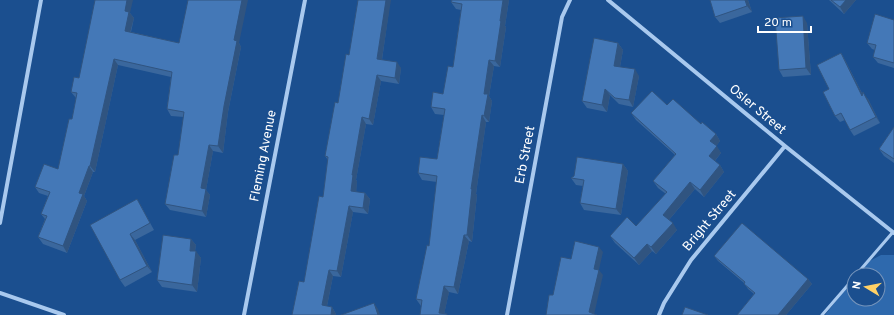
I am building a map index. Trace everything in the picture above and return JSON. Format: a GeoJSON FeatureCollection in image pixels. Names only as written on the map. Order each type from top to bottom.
{"type":"FeatureCollection","features":[{"type":"Feature","properties":{"kind":"street"},"geometry":{"type":"LineString","coordinates":[[0,223],[41,0]]}},
{"type":"Feature","properties":{"kind":"street","name":"Fleming Avenue"},"geometry":{"type":"LineString","coordinates":[[244,315],[305,0]]}},
{"type":"Feature","properties":{"kind":"street","name":"Erb Street"},"geometry":{"type":"LineString","coordinates":[[506,315],[562,17],[570,0]]}},
{"type":"Feature","properties":{"kind":"street","name":"Osler Street"},"geometry":{"type":"LineString","coordinates":[[608,0],[785,146],[894,232]]}},
{"type":"Feature","properties":{"kind":"street","name":"Bright Street"},"geometry":{"type":"LineString","coordinates":[[659,315],[664,303],[690,260],[785,146]]}},
{"type":"Feature","properties":{"kind":"street"},"geometry":{"type":"LineString","coordinates":[[0,293],[64,315]]}},
{"type":"Feature","properties":{"kind":"lane"},"geometry":{"type":"LineString","coordinates":[[863,267],[894,232]]}},
{"type":"Feature","properties":{"kind":"lane"},"geometry":{"type":"LineString","coordinates":[[822,315],[846,287]]}},
{"type":"Feature","properties":{"kind":"shaded area"},"geometry":{"type":"Polygon","coordinates":[[[881,255],[894,255],[894,315],[825,315],[846,288],[846,307],[886,307],[886,267],[863,267],[866,263],[881,255]]]}},
{"type":"Feature","properties":{"kind":"building"},"geometry":{"type":"Polygon","coordinates":[[[95,0],[127,0],[125,11],[129,12],[125,31],[179,43],[188,0],[242,0],[234,40],[237,41],[224,106],[218,146],[209,145],[201,188],[206,189],[202,211],[165,204],[174,155],[178,155],[184,112],[167,109],[172,72],[114,59],[90,166],[79,193],[83,194],[63,246],[38,237],[47,216],[41,214],[50,192],[35,187],[44,164],[58,169],[69,119],[72,119],[77,93],[71,92],[74,77],[79,78],[95,0]]]}},
{"type":"Feature","properties":{"kind":"building"},"geometry":{"type":"Polygon","coordinates":[[[358,0],[386,0],[377,59],[397,62],[395,78],[377,75],[369,119],[362,117],[352,175],[351,191],[365,193],[363,208],[349,206],[337,271],[329,270],[322,305],[332,307],[331,315],[292,315],[299,281],[304,282],[319,196],[323,197],[328,157],[325,156],[335,102],[338,103],[346,54],[349,55],[358,0]]]}},
{"type":"Feature","properties":{"kind":"building"},"geometry":{"type":"Polygon","coordinates":[[[452,0],[503,0],[495,61],[489,60],[484,94],[488,94],[484,116],[482,115],[471,189],[467,235],[464,235],[454,287],[444,286],[439,313],[447,315],[420,315],[422,300],[416,299],[427,245],[429,246],[437,176],[418,173],[420,157],[437,159],[445,109],[431,107],[433,92],[443,94],[448,66],[453,67],[462,4],[451,2],[452,0]]]}},
{"type":"Feature","properties":{"kind":"building"},"geometry":{"type":"Polygon","coordinates":[[[710,0],[745,0],[747,6],[715,17],[710,0]]]}},
{"type":"Feature","properties":{"kind":"building"},"geometry":{"type":"Polygon","coordinates":[[[831,0],[846,0],[840,7],[831,0]]]}},
{"type":"Feature","properties":{"kind":"building"},"geometry":{"type":"Polygon","coordinates":[[[875,14],[894,20],[894,63],[873,57],[876,45],[867,43],[875,14]]]}},
{"type":"Feature","properties":{"kind":"building"},"geometry":{"type":"Polygon","coordinates":[[[803,16],[806,68],[779,70],[775,18],[803,16]]]}},
{"type":"Feature","properties":{"kind":"building"},"geometry":{"type":"Polygon","coordinates":[[[594,38],[618,43],[614,66],[635,69],[629,100],[615,98],[605,89],[602,105],[582,101],[594,38]]]}},
{"type":"Feature","properties":{"kind":"building"},"geometry":{"type":"Polygon","coordinates":[[[841,53],[862,96],[863,92],[876,117],[850,130],[841,113],[835,116],[823,92],[829,89],[817,65],[841,53]]]}},
{"type":"Feature","properties":{"kind":"building"},"geometry":{"type":"Polygon","coordinates":[[[652,91],[667,105],[673,99],[701,124],[702,122],[716,134],[710,141],[717,146],[709,156],[720,165],[700,190],[690,182],[663,215],[673,223],[651,247],[647,244],[634,258],[610,236],[627,217],[636,226],[667,192],[653,181],[676,154],[631,113],[652,91]]]}},
{"type":"Feature","properties":{"kind":"building"},"geometry":{"type":"Polygon","coordinates":[[[894,127],[894,159],[879,149],[894,127]]]}},
{"type":"Feature","properties":{"kind":"building"},"geometry":{"type":"Polygon","coordinates":[[[577,157],[623,164],[616,209],[580,203],[584,180],[571,178],[574,176],[577,157]]]}},
{"type":"Feature","properties":{"kind":"building"},"geometry":{"type":"Polygon","coordinates":[[[137,199],[150,223],[130,234],[147,266],[120,280],[90,225],[137,199]]]}},
{"type":"Feature","properties":{"kind":"building"},"geometry":{"type":"Polygon","coordinates":[[[742,223],[808,279],[778,315],[737,315],[755,293],[744,284],[745,282],[714,256],[742,223]]]}},
{"type":"Feature","properties":{"kind":"building"},"geometry":{"type":"Polygon","coordinates":[[[163,235],[191,239],[190,251],[196,251],[192,285],[157,280],[163,235]]]}},
{"type":"Feature","properties":{"kind":"building"},"geometry":{"type":"Polygon","coordinates":[[[575,241],[599,247],[594,269],[599,270],[589,312],[597,315],[546,315],[549,295],[553,295],[561,257],[571,259],[575,241]]]}},
{"type":"Feature","properties":{"kind":"building"},"geometry":{"type":"Polygon","coordinates":[[[374,303],[378,315],[341,315],[374,303]]]}},
{"type":"Feature","properties":{"kind":"building"},"geometry":{"type":"Polygon","coordinates":[[[685,307],[708,315],[682,315],[685,307]]]}}]}
